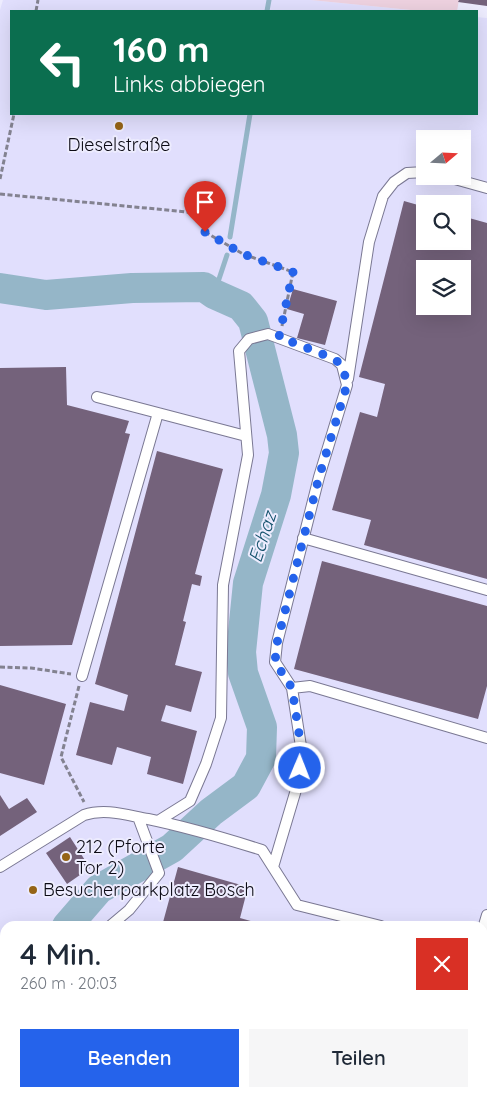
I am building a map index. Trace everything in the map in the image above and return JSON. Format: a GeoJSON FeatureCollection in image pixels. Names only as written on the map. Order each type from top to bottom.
{"type":"FeatureCollection","features":[{"type":"Feature","properties":{"kind":"lane"},"geometry":{"type":"LineString","coordinates":[[273,867],[298,783],[302,753],[292,688],[275,662],[277,643],[319,477],[347,385],[369,242],[383,196],[394,182],[406,173],[416,172]]}},
{"type":"Feature","properties":{"kind":"lane"},"geometry":{"type":"LineString","coordinates":[[471,184],[487,188]]}},
{"type":"Feature","properties":{"kind":"lane"},"geometry":{"type":"LineString","coordinates":[[158,821],[190,801],[206,764],[221,718],[223,585],[248,455],[239,351],[249,339],[268,334],[279,337],[335,359],[342,366],[347,385]]}},
{"type":"Feature","properties":{"kind":"lane"},"geometry":{"type":"LineString","coordinates":[[97,397],[246,436]]}},
{"type":"Feature","properties":{"kind":"lane"},"geometry":{"type":"LineString","coordinates":[[82,676],[158,413]]}},
{"type":"Feature","properties":{"kind":"lane"},"geometry":{"type":"LineString","coordinates":[[304,538],[487,590]]}},
{"type":"Feature","properties":{"kind":"lane"},"geometry":{"type":"LineString","coordinates":[[292,688],[310,686],[487,738]]}},
{"type":"Feature","properties":{"kind":"lane"},"geometry":{"type":"LineString","coordinates":[[0,867],[78,818],[89,813],[115,812],[180,826],[262,850],[297,905],[361,921]]}},
{"type":"Feature","properties":{"kind":"lane"},"geometry":{"type":"LineString","coordinates":[[116,921],[129,910],[158,873],[138,817]]}},
{"type":"Feature","properties":{"kind":"path"},"geometry":{"type":"LineString","coordinates":[[0,179],[14,115]]}},
{"type":"Feature","properties":{"kind":"path"},"geometry":{"type":"LineString","coordinates":[[0,194],[208,214]]}},
{"type":"Feature","properties":{"kind":"path"},"geometry":{"type":"LineString","coordinates":[[205,232],[243,254],[293,272],[279,337]]}},
{"type":"Feature","properties":{"kind":"path"},"geometry":{"type":"LineString","coordinates":[[0,667],[31,668],[82,676],[61,757],[89,813]]}},
{"type":"Feature","properties":{"kind":"shaded area"},"geometry":{"type":"Polygon","coordinates":[[[3,0],[311,0],[411,10],[10,10],[10,115],[478,115],[478,17],[487,18],[487,921],[0,921],[0,10],[3,0]]]}},
{"type":"Feature","properties":{"kind":"shaded area"},"geometry":{"type":"Polygon","coordinates":[[[311,0],[459,0],[457,10],[411,10],[311,0]]]}},
{"type":"Feature","properties":{"kind":"building"},"geometry":{"type":"Polygon","coordinates":[[[459,0],[487,0],[487,6],[458,2],[459,0]]]}},
{"type":"Feature","properties":{"kind":"building"},"geometry":{"type":"Polygon","coordinates":[[[404,201],[416,204],[416,250],[471,250],[471,219],[487,223],[487,579],[364,545],[371,520],[332,510],[360,412],[377,417],[385,384],[359,377],[404,201]]]}},
{"type":"Feature","properties":{"kind":"building"},"geometry":{"type":"Polygon","coordinates":[[[293,289],[337,301],[325,345],[297,338],[304,314],[287,309],[293,289]]]}},
{"type":"Feature","properties":{"kind":"building"},"geometry":{"type":"Polygon","coordinates":[[[66,367],[67,405],[129,421],[125,433],[130,434],[72,645],[0,646],[0,368],[66,367]]]}},
{"type":"Feature","properties":{"kind":"building"},"geometry":{"type":"Polygon","coordinates":[[[157,451],[223,469],[195,574],[202,576],[200,586],[192,584],[183,621],[186,622],[175,665],[202,672],[191,712],[166,705],[161,721],[197,731],[183,784],[147,774],[151,757],[117,747],[112,765],[76,755],[90,702],[124,711],[128,695],[95,684],[157,451]]]}},
{"type":"Feature","properties":{"kind":"building"},"geometry":{"type":"Polygon","coordinates":[[[322,561],[487,606],[487,686],[478,719],[294,669],[322,561]]]}},
{"type":"Feature","properties":{"kind":"building"},"geometry":{"type":"Polygon","coordinates":[[[0,685],[66,704],[44,785],[0,773],[0,685]]]}},
{"type":"Feature","properties":{"kind":"building"},"geometry":{"type":"Polygon","coordinates":[[[0,795],[9,809],[27,798],[37,812],[0,836],[0,795]]]}},
{"type":"Feature","properties":{"kind":"building","name":"212 (Pforte Tor 2)"},"geometry":{"type":"Polygon","coordinates":[[[70,837],[90,868],[67,884],[46,853],[70,837]]]}},
{"type":"Feature","properties":{"kind":"building"},"geometry":{"type":"Polygon","coordinates":[[[178,867],[248,887],[240,918],[250,921],[163,921],[178,867]]]}},
{"type":"Feature","properties":{"kind":"waterway"},"geometry":{"type":"LineString","coordinates":[[267,10],[269,0]]}},
{"type":"Feature","properties":{"kind":"waterway"},"geometry":{"type":"LineString","coordinates":[[230,237],[250,115]]}},
{"type":"Feature","properties":{"kind":"waterway"},"geometry":{"type":"LineString","coordinates":[[214,294],[227,255]]}},
{"type":"Feature","properties":{"kind":"waterway","name":"Echaz"},"geometry":{"type":"LineString","coordinates":[[0,288],[46,295],[132,288],[204,287],[214,294],[241,306],[253,321],[282,435],[284,453],[276,495],[248,583],[241,652],[243,673],[262,727],[261,758],[246,786],[211,812],[172,848],[99,889],[71,921]]}},
{"type":"Feature","properties":{"kind":"place","name":"Dieselstraße"},"geometry":{"type":"Point","coordinates":[119,126]}},
{"type":"Feature","properties":{"kind":"place","name":"212 (Pforte Tor 2)"},"geometry":{"type":"Point","coordinates":[66,857]}},
{"type":"Feature","properties":{"kind":"place","name":"Besucherparkplatz Bosch"},"geometry":{"type":"Point","coordinates":[33,890]}},
{"type":"Feature","properties":{"kind":"route"},"geometry":{"type":"LineString","coordinates":[[205,232],[243,254],[293,272],[279,337],[307,350],[335,359],[342,366],[345,373],[347,385],[319,477],[277,643],[275,662],[292,688],[302,753],[300,768]]}}]}
